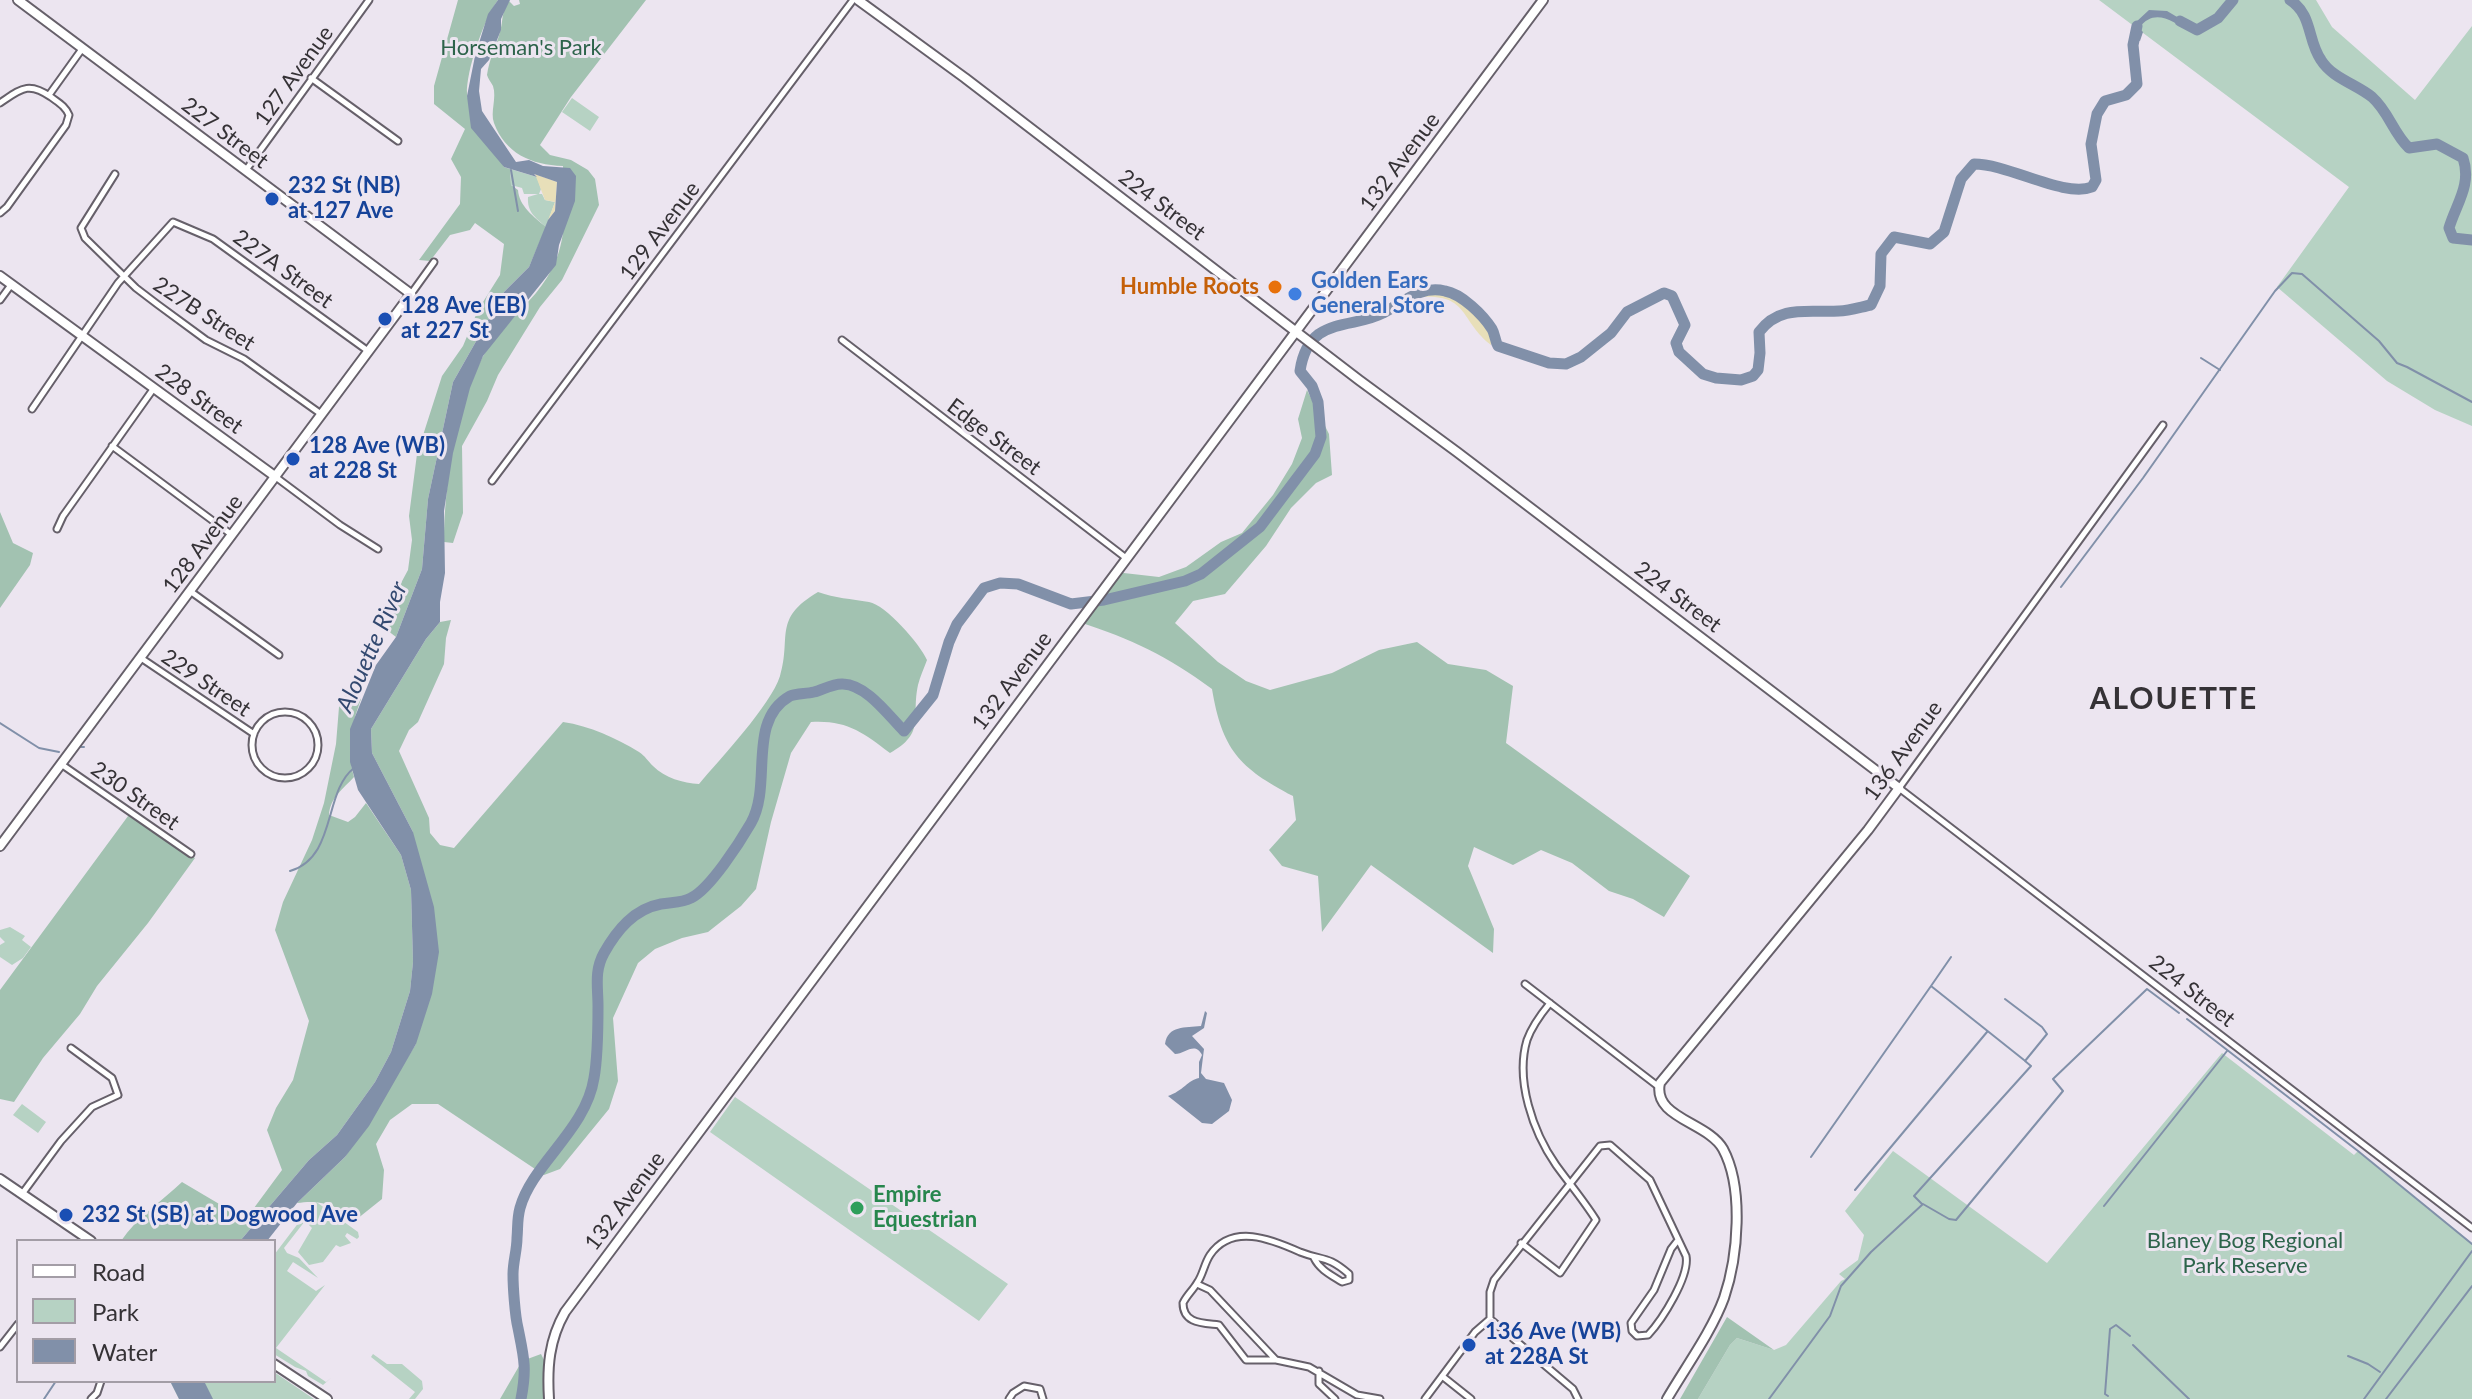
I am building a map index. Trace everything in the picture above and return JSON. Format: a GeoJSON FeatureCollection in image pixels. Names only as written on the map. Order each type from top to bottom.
{"type":"FeatureCollection","features":[{"type":"Feature","properties":{"kind":"street","name":"227 Street"},"geometry":{"type":"LineString","coordinates":[[18,0],[411,294]]}},
{"type":"Feature","properties":{"kind":"street","name":"127 Avenue"},"geometry":{"type":"LineString","coordinates":[[245,171],[369,0]]}},
{"type":"Feature","properties":{"kind":"street","name":"224 Street"},"geometry":{"type":"LineString","coordinates":[[856,0],[1126,200],[2472,1228]]}},
{"type":"Feature","properties":{"kind":"street","name":"129 Avenue"},"geometry":{"type":"LineString","coordinates":[[492,481],[856,0]]}},
{"type":"Feature","properties":{"kind":"street","name":"132 Avenue"},"geometry":{"type":"LineString","coordinates":[[549,1399],[550,1348],[554,1332],[565,1312],[1126,558],[1300,335],[1543,0]]}},
{"type":"Feature","properties":{"kind":"street"},"geometry":{"type":"LineString","coordinates":[[49,95],[82,49]]}},
{"type":"Feature","properties":{"kind":"street"},"geometry":{"type":"LineString","coordinates":[[311,78],[398,141]]}},
{"type":"Feature","properties":{"kind":"street"},"geometry":{"type":"LineString","coordinates":[[0,103],[30,87],[49,95],[69,115],[68,123],[0,213]]}},
{"type":"Feature","properties":{"kind":"street","name":"227B Street"},"geometry":{"type":"LineString","coordinates":[[115,174],[81,228],[85,238],[143,294],[199,335],[244,359],[322,414]]}},
{"type":"Feature","properties":{"kind":"street","name":"227A Street"},"geometry":{"type":"LineString","coordinates":[[124,277],[173,222],[213,239],[368,351]]}},
{"type":"Feature","properties":{"kind":"street","name":"128 Avenue"},"geometry":{"type":"LineString","coordinates":[[0,846],[434,262]]}},
{"type":"Feature","properties":{"kind":"street","name":"228 Street"},"geometry":{"type":"LineString","coordinates":[[0,276],[340,525],[378,549]]}},
{"type":"Feature","properties":{"kind":"street"},"geometry":{"type":"LineString","coordinates":[[32,409],[124,277]]}},
{"type":"Feature","properties":{"kind":"street"},"geometry":{"type":"LineString","coordinates":[[0,300],[11,284]]}},
{"type":"Feature","properties":{"kind":"street","name":"Edge Street"},"geometry":{"type":"LineString","coordinates":[[842,340],[1126,558]]}},
{"type":"Feature","properties":{"kind":"street"},"geometry":{"type":"LineString","coordinates":[[57,529],[63,516],[154,388]]}},
{"type":"Feature","properties":{"kind":"street","name":"136 Avenue"},"geometry":{"type":"LineString","coordinates":[[1659,1087],[1670,1069],[1868,830],[2163,425]]}},
{"type":"Feature","properties":{"kind":"street"},"geometry":{"type":"LineString","coordinates":[[112,446],[232,535]]}},
{"type":"Feature","properties":{"kind":"street"},"geometry":{"type":"LineString","coordinates":[[190,591],[279,655]]}},
{"type":"Feature","properties":{"kind":"street","name":"229 Street"},"geometry":{"type":"LineString","coordinates":[[140,658],[254,734]]}},
{"type":"Feature","properties":{"kind":"street","name":"229 Street"},"geometry":{"type":"LineString","coordinates":[[272,714],[299,714],[317,734],[316,756],[311,766],[298,776],[276,777],[255,761],[252,750],[254,734],[259,724],[272,714]]}},
{"type":"Feature","properties":{"kind":"street","name":"230 Street"},"geometry":{"type":"LineString","coordinates":[[61,764],[191,854]]}},
{"type":"Feature","properties":{"kind":"street"},"geometry":{"type":"LineString","coordinates":[[1525,984],[1659,1087],[1660,1100],[1666,1107],[1705,1130],[1723,1148],[1738,1212],[1724,1298],[1667,1399]]}},
{"type":"Feature","properties":{"kind":"street"},"geometry":{"type":"LineString","coordinates":[[1521,1243],[1560,1273],[1596,1220],[1557,1166],[1532,1115],[1524,1075],[1528,1038],[1550,1003]]}},
{"type":"Feature","properties":{"kind":"street"},"geometry":{"type":"LineString","coordinates":[[22,1194],[61,1141],[92,1107],[118,1095],[112,1078],[71,1048]]}},
{"type":"Feature","properties":{"kind":"street"},"geometry":{"type":"LineString","coordinates":[[1425,1399],[1475,1332],[1490,1319],[1491,1285],[1521,1243],[1603,1145],[1610,1145],[1650,1180],[1678,1240],[1687,1263],[1655,1327],[1648,1335],[1637,1336],[1632,1331],[1631,1323],[1654,1290],[1671,1249],[1678,1240]]}},
{"type":"Feature","properties":{"kind":"street"},"geometry":{"type":"LineString","coordinates":[[0,1179],[86,1239]]}},
{"type":"Feature","properties":{"kind":"street"},"geometry":{"type":"LineString","coordinates":[[1314,1258],[1332,1276],[1342,1282],[1349,1280],[1349,1274],[1329,1259],[1314,1258],[1278,1242],[1254,1236],[1230,1238],[1211,1254],[1197,1284],[1183,1303],[1184,1314],[1193,1322],[1219,1325],[1246,1360],[1276,1360],[1319,1371],[1353,1396],[1380,1399]]}},
{"type":"Feature","properties":{"kind":"street"},"geometry":{"type":"LineString","coordinates":[[1197,1284],[1210,1290],[1276,1360]]}},
{"type":"Feature","properties":{"kind":"street"},"geometry":{"type":"LineString","coordinates":[[1490,1319],[1573,1389],[1578,1399]]}},
{"type":"Feature","properties":{"kind":"street"},"geometry":{"type":"LineString","coordinates":[[0,1347],[16,1327]]}},
{"type":"Feature","properties":{"kind":"street"},"geometry":{"type":"LineString","coordinates":[[276,1365],[327,1399]]}},
{"type":"Feature","properties":{"kind":"street"},"geometry":{"type":"LineString","coordinates":[[1319,1371],[1319,1384],[1335,1399]]}},
{"type":"Feature","properties":{"kind":"street"},"geometry":{"type":"LineString","coordinates":[[1442,1376],[1471,1399]]}},
{"type":"Feature","properties":{"kind":"street"},"geometry":{"type":"LineString","coordinates":[[1009,1399],[1024,1386],[1040,1389],[1043,1399]]}},
{"type":"Feature","properties":{"kind":"green space"},"geometry":{"type":"Polygon","coordinates":[[[458,0],[498,0],[477,46],[469,72],[467,94],[504,167],[510,169],[511,185],[518,190],[528,211],[546,227],[529,267],[504,292],[453,382],[428,499],[422,569],[396,637],[379,624],[408,570],[412,540],[409,516],[417,454],[442,376],[463,346],[478,310],[500,275],[504,244],[475,223],[470,230],[450,235],[430,261],[419,260],[460,204],[461,177],[451,159],[465,129],[434,104],[434,86],[458,0]]]}},
{"type":"Feature","properties":{"kind":"green space","name":"Horseman's Park"},"geometry":{"type":"Polygon","coordinates":[[[519,0],[646,0],[571,97],[540,145],[550,155],[571,160],[588,170],[595,179],[599,205],[562,280],[540,307],[498,375],[462,446],[463,513],[453,543],[444,542],[453,448],[473,378],[493,341],[547,278],[555,263],[563,233],[563,166],[530,160],[512,150],[493,119],[494,91],[487,75],[488,69],[506,6],[509,1],[514,6],[520,4],[519,0]]]}},
{"type":"Feature","properties":{"kind":"green space"},"geometry":{"type":"Polygon","coordinates":[[[2099,0],[2316,0],[2332,27],[2415,100],[2472,26],[2472,426],[2435,410],[2387,381],[2277,287],[2349,187],[2099,0]]]}},
{"type":"Feature","properties":{"kind":"green space"},"geometry":{"type":"Polygon","coordinates":[[[572,98],[599,117],[590,131],[562,112],[572,98]]]}},
{"type":"Feature","properties":{"kind":"green space"},"geometry":{"type":"Polygon","coordinates":[[[510,169],[537,177],[541,189],[539,194],[545,200],[555,202],[546,227],[529,207],[528,197],[538,194],[524,194],[522,188],[511,185],[510,169]]]}},
{"type":"Feature","properties":{"kind":"green space"},"geometry":{"type":"Polygon","coordinates":[[[1307,390],[1329,434],[1332,475],[1316,483],[1291,508],[1266,546],[1225,594],[1193,601],[1175,623],[1218,662],[1246,681],[1270,690],[1332,673],[1379,650],[1417,642],[1448,664],[1486,670],[1513,686],[1506,743],[1690,876],[1664,917],[1633,899],[1609,891],[1572,863],[1541,850],[1513,865],[1474,847],[1468,866],[1494,929],[1493,953],[1371,865],[1322,932],[1318,876],[1282,866],[1269,850],[1296,820],[1293,796],[1259,776],[1236,754],[1221,727],[1212,689],[1148,650],[1079,622],[1115,572],[1159,577],[1186,567],[1221,542],[1242,533],[1273,495],[1292,464],[1302,438],[1298,419],[1307,390]]]}},
{"type":"Feature","properties":{"kind":"green space"},"geometry":{"type":"Polygon","coordinates":[[[0,512],[13,543],[33,553],[30,565],[0,608],[0,512]]]}},
{"type":"Feature","properties":{"kind":"green space"},"geometry":{"type":"Polygon","coordinates":[[[818,592],[876,605],[902,626],[923,653],[927,660],[918,685],[913,731],[909,739],[890,753],[844,725],[811,722],[791,753],[756,889],[741,906],[708,932],[655,949],[638,963],[613,1018],[618,1081],[609,1109],[560,1169],[544,1175],[438,1104],[412,1104],[390,1120],[376,1144],[384,1170],[382,1199],[357,1219],[328,1205],[297,1203],[345,1157],[416,1044],[413,832],[372,753],[371,729],[426,639],[440,622],[451,620],[444,664],[418,722],[409,730],[399,751],[429,818],[430,833],[440,845],[454,848],[563,722],[612,737],[639,752],[663,774],[699,784],[744,732],[775,688],[783,662],[789,620],[794,611],[818,592]]]}},
{"type":"Feature","properties":{"kind":"green space"},"geometry":{"type":"Polygon","coordinates":[[[347,691],[361,699],[351,737],[350,756],[354,777],[334,799],[329,815],[348,822],[366,803],[401,855],[411,890],[413,962],[410,991],[391,1052],[375,1082],[337,1135],[309,1160],[242,1239],[122,1239],[182,1182],[226,1208],[251,1212],[282,1170],[267,1130],[293,1080],[309,1021],[275,930],[283,902],[312,840],[324,803],[336,744],[339,707],[347,691]]]}},
{"type":"Feature","properties":{"kind":"green space"},"geometry":{"type":"Polygon","coordinates":[[[131,812],[195,858],[97,986],[80,1014],[43,1058],[14,1102],[0,1099],[0,990],[131,812]]]}},
{"type":"Feature","properties":{"kind":"green space"},"geometry":{"type":"Polygon","coordinates":[[[10,927],[25,936],[22,940],[31,947],[23,958],[12,965],[0,957],[0,945],[5,942],[0,937],[0,930],[10,927]]]}},
{"type":"Feature","properties":{"kind":"green space","name":"Blaney Bog Regional Park Reserve"},"geometry":{"type":"Polygon","coordinates":[[[2222,1053],[2354,1155],[2358,1151],[2472,1243],[2472,1399],[1698,1399],[1737,1338],[1774,1350],[1786,1345],[1845,1279],[1839,1274],[1858,1260],[1864,1235],[1845,1211],[1893,1151],[2047,1263],[2222,1053]]]}},
{"type":"Feature","properties":{"kind":"green space","name":"Empire Equestrian"},"geometry":{"type":"Polygon","coordinates":[[[735,1097],[1008,1284],[979,1321],[710,1132],[735,1097]]]}},
{"type":"Feature","properties":{"kind":"green space"},"geometry":{"type":"Polygon","coordinates":[[[22,1104],[46,1122],[38,1133],[13,1115],[22,1104]]]}},
{"type":"Feature","properties":{"kind":"green space"},"geometry":{"type":"Polygon","coordinates":[[[315,1201],[358,1232],[357,1239],[347,1233],[345,1236],[351,1243],[340,1247],[336,1245],[323,1262],[309,1265],[298,1252],[312,1228],[305,1221],[284,1248],[287,1253],[299,1258],[318,1278],[293,1262],[287,1271],[316,1291],[325,1285],[276,1348],[276,1252],[315,1201]]]}},
{"type":"Feature","properties":{"kind":"green space"},"geometry":{"type":"Polygon","coordinates":[[[1727,1317],[1774,1350],[1737,1338],[1698,1399],[1680,1399],[1727,1317]]]}},
{"type":"Feature","properties":{"kind":"green space"},"geometry":{"type":"Polygon","coordinates":[[[276,1348],[326,1382],[331,1378],[323,1385],[308,1376],[306,1371],[276,1355],[276,1348]]]}},
{"type":"Feature","properties":{"kind":"green space"},"geometry":{"type":"Polygon","coordinates":[[[373,1354],[387,1364],[402,1364],[422,1381],[423,1389],[415,1399],[409,1399],[415,1392],[371,1357],[373,1354]]]}},
{"type":"Feature","properties":{"kind":"green space"},"geometry":{"type":"Polygon","coordinates":[[[541,1354],[544,1360],[544,1399],[500,1399],[522,1361],[541,1354]]]}},
{"type":"Feature","properties":{"kind":"green space"},"geometry":{"type":"Polygon","coordinates":[[[276,1373],[314,1399],[179,1399],[171,1383],[276,1383],[276,1373]]]}},
{"type":"Feature","properties":{"kind":"sand"},"geometry":{"type":"Polygon","coordinates":[[[535,174],[557,182],[555,211],[548,220],[555,202],[545,200],[535,174]]]}},
{"type":"Feature","properties":{"kind":"sand"},"geometry":{"type":"Polygon","coordinates":[[[1432,293],[1449,296],[1478,317],[1488,330],[1491,345],[1456,305],[1437,297],[1421,297],[1432,293]]]}},
{"type":"Feature","properties":{"kind":"water"},"geometry":{"type":"Polygon","coordinates":[[[498,0],[510,0],[489,60],[481,69],[479,91],[482,111],[516,162],[529,160],[543,166],[570,168],[576,176],[575,201],[559,245],[556,265],[483,356],[470,388],[453,453],[444,511],[445,573],[440,622],[426,639],[371,729],[372,753],[413,832],[434,907],[439,952],[432,994],[416,1044],[369,1126],[345,1157],[297,1203],[269,1239],[242,1239],[309,1160],[337,1135],[375,1082],[391,1052],[410,991],[413,962],[411,890],[401,855],[358,790],[350,762],[350,729],[376,665],[396,637],[422,569],[428,499],[453,382],[504,292],[529,267],[548,220],[555,211],[557,182],[504,167],[471,128],[467,96],[488,14],[498,0]]]}},
{"type":"Feature","properties":{"kind":"water"},"geometry":{"type":"Polygon","coordinates":[[[2149,10],[2167,11],[2194,27],[2190,31],[2157,17],[2139,28],[2143,32],[2140,41],[2130,37],[2135,23],[2149,10]]]}},
{"type":"Feature","properties":{"kind":"water"},"geometry":{"type":"Polygon","coordinates":[[[1205,1011],[1204,1028],[1192,1036],[1204,1049],[1201,1073],[1206,1079],[1224,1083],[1232,1100],[1229,1111],[1212,1124],[1202,1123],[1168,1096],[1199,1078],[1202,1055],[1196,1049],[1175,1054],[1165,1044],[1167,1038],[1173,1030],[1201,1026],[1205,1011]]]}},
{"type":"Feature","properties":{"kind":"water"},"geometry":{"type":"Polygon","coordinates":[[[171,1383],[205,1383],[213,1399],[179,1399],[171,1383]]]}},
{"type":"Feature","properties":{"kind":"waterway"},"geometry":{"type":"LineString","coordinates":[[2180,21],[2197,30],[2218,18],[2233,0]]}},
{"type":"Feature","properties":{"kind":"waterway"},"geometry":{"type":"LineString","coordinates":[[2290,0],[2303,13],[2317,52],[2326,66],[2372,97],[2409,148],[2437,144],[2463,158],[2466,177],[2449,228],[2453,238],[2472,240]]}},
{"type":"Feature","properties":{"kind":"waterway"},"geometry":{"type":"LineString","coordinates":[[521,1399],[524,1363],[513,1274],[519,1212],[526,1192],[581,1114],[589,1097],[596,1061],[597,979],[601,960],[627,922],[651,907],[684,901],[699,893],[732,853],[757,807],[764,737],[768,721],[777,707],[790,696],[843,684],[860,690],[876,702],[904,731],[933,695],[957,624],[984,588],[1000,583],[1018,584],[1071,604],[1104,600],[1185,581],[1201,574],[1260,527],[1315,454],[1321,437],[1318,402],[1312,386],[1300,371],[1311,342],[1326,330],[1375,317],[1428,290],[1452,293],[1472,306],[1492,329],[1498,346],[1549,363],[1566,364],[1581,357],[1611,333],[1627,312],[1664,293],[1672,296],[1685,325],[1676,343],[1679,352],[1703,374],[1741,380],[1753,376],[1758,370],[1759,332],[1776,317],[1796,312],[1843,311],[1871,305],[1880,286],[1881,254],[1894,237],[1930,244],[1944,232],[1961,179],[1974,164],[1988,165],[2067,188],[2092,187],[2096,180],[2091,144],[2097,114],[2105,101],[2126,95],[2137,84],[2133,45],[2137,26]]}},
{"type":"Feature","properties":{"kind":"waterway"},"geometry":{"type":"LineString","coordinates":[[511,170],[518,211]]}},
{"type":"Feature","properties":{"kind":"waterway"},"geometry":{"type":"LineString","coordinates":[[2061,587],[2143,478],[2275,291],[2292,273],[2302,274],[2379,341],[2397,363],[2472,402]]}},
{"type":"Feature","properties":{"kind":"waterway"},"geometry":{"type":"LineString","coordinates":[[2201,358],[2220,370]]}},
{"type":"Feature","properties":{"kind":"waterway"},"geometry":{"type":"LineString","coordinates":[[0,723],[39,748],[59,752]]}},
{"type":"Feature","properties":{"kind":"waterway"},"geometry":{"type":"LineString","coordinates":[[290,871],[305,864],[315,852],[323,839],[344,779],[354,768]]}},
{"type":"Feature","properties":{"kind":"waterway"},"geometry":{"type":"LineString","coordinates":[[1951,957],[1931,986],[2024,1060]]}},
{"type":"Feature","properties":{"kind":"waterway"},"geometry":{"type":"LineString","coordinates":[[1811,1157],[1931,986]]}},
{"type":"Feature","properties":{"kind":"waterway"},"geometry":{"type":"LineString","coordinates":[[1769,1399],[1830,1316],[1841,1286],[1871,1252],[1923,1204],[1956,1220],[2063,1091],[2053,1079],[2147,989],[2179,1013]]}},
{"type":"Feature","properties":{"kind":"waterway"},"geometry":{"type":"LineString","coordinates":[[1922,1204],[1914,1196],[2031,1066],[2025,1061],[2047,1034],[2005,999]]}},
{"type":"Feature","properties":{"kind":"waterway"},"geometry":{"type":"LineString","coordinates":[[2187,1019],[2472,1244]]}},
{"type":"Feature","properties":{"kind":"waterway"},"geometry":{"type":"LineString","coordinates":[[1855,1190],[1987,1032]]}},
{"type":"Feature","properties":{"kind":"waterway"},"geometry":{"type":"LineString","coordinates":[[2104,1206],[2227,1051]]}},
{"type":"Feature","properties":{"kind":"waterway"},"geometry":{"type":"LineString","coordinates":[[2364,1399],[2472,1251]]}},
{"type":"Feature","properties":{"kind":"waterway"},"geometry":{"type":"LineString","coordinates":[[2386,1399],[2472,1286]]}},
{"type":"Feature","properties":{"kind":"waterway"},"geometry":{"type":"LineString","coordinates":[[2108,1396],[2105,1394],[2110,1329],[2116,1325],[2130,1336]]}},
{"type":"Feature","properties":{"kind":"waterway"},"geometry":{"type":"LineString","coordinates":[[2133,1345],[2189,1399]]}},
{"type":"Feature","properties":{"kind":"waterway"},"geometry":{"type":"LineString","coordinates":[[2348,1356],[2380,1372]]}},
{"type":"Feature","properties":{"kind":"waterway"},"geometry":{"type":"LineString","coordinates":[[44,1399],[55,1383]]}},
{"type":"Feature","properties":{"kind":"place","name":"232 St (NB) at 127 Ave"},"geometry":{"type":"Point","coordinates":[272,199]}},
{"type":"Feature","properties":{"kind":"place","name":"Humble Roots"},"geometry":{"type":"Point","coordinates":[1275,287]}},
{"type":"Feature","properties":{"kind":"place","name":"Golden Ears General Store"},"geometry":{"type":"Point","coordinates":[1295,294]}},
{"type":"Feature","properties":{"kind":"place","name":"128 Ave (EB) at 227 St"},"geometry":{"type":"Point","coordinates":[385,319]}},
{"type":"Feature","properties":{"kind":"place","name":"128 Ave (WB) at 228 St"},"geometry":{"type":"Point","coordinates":[293,459]}},
{"type":"Feature","properties":{"kind":"place","name":"Empire Equestrian"},"geometry":{"type":"Point","coordinates":[857,1208]}},
{"type":"Feature","properties":{"kind":"place","name":"232 St (SB) at Dogwood Ave"},"geometry":{"type":"Point","coordinates":[66,1215]}},
{"type":"Feature","properties":{"kind":"place","name":"136 Ave (WB) at 228A St"},"geometry":{"type":"Point","coordinates":[1469,1345]}},
{"type":"Feature","properties":{"kind":"district","name":"ALOUETTE"},"geometry":{"type":"Point","coordinates":[2174,699]}},
{"type":"Feature","properties":{"kind":"water label","name":"Alouette River"},"geometry":{"type":"Point","coordinates":[372,647]}}]}
